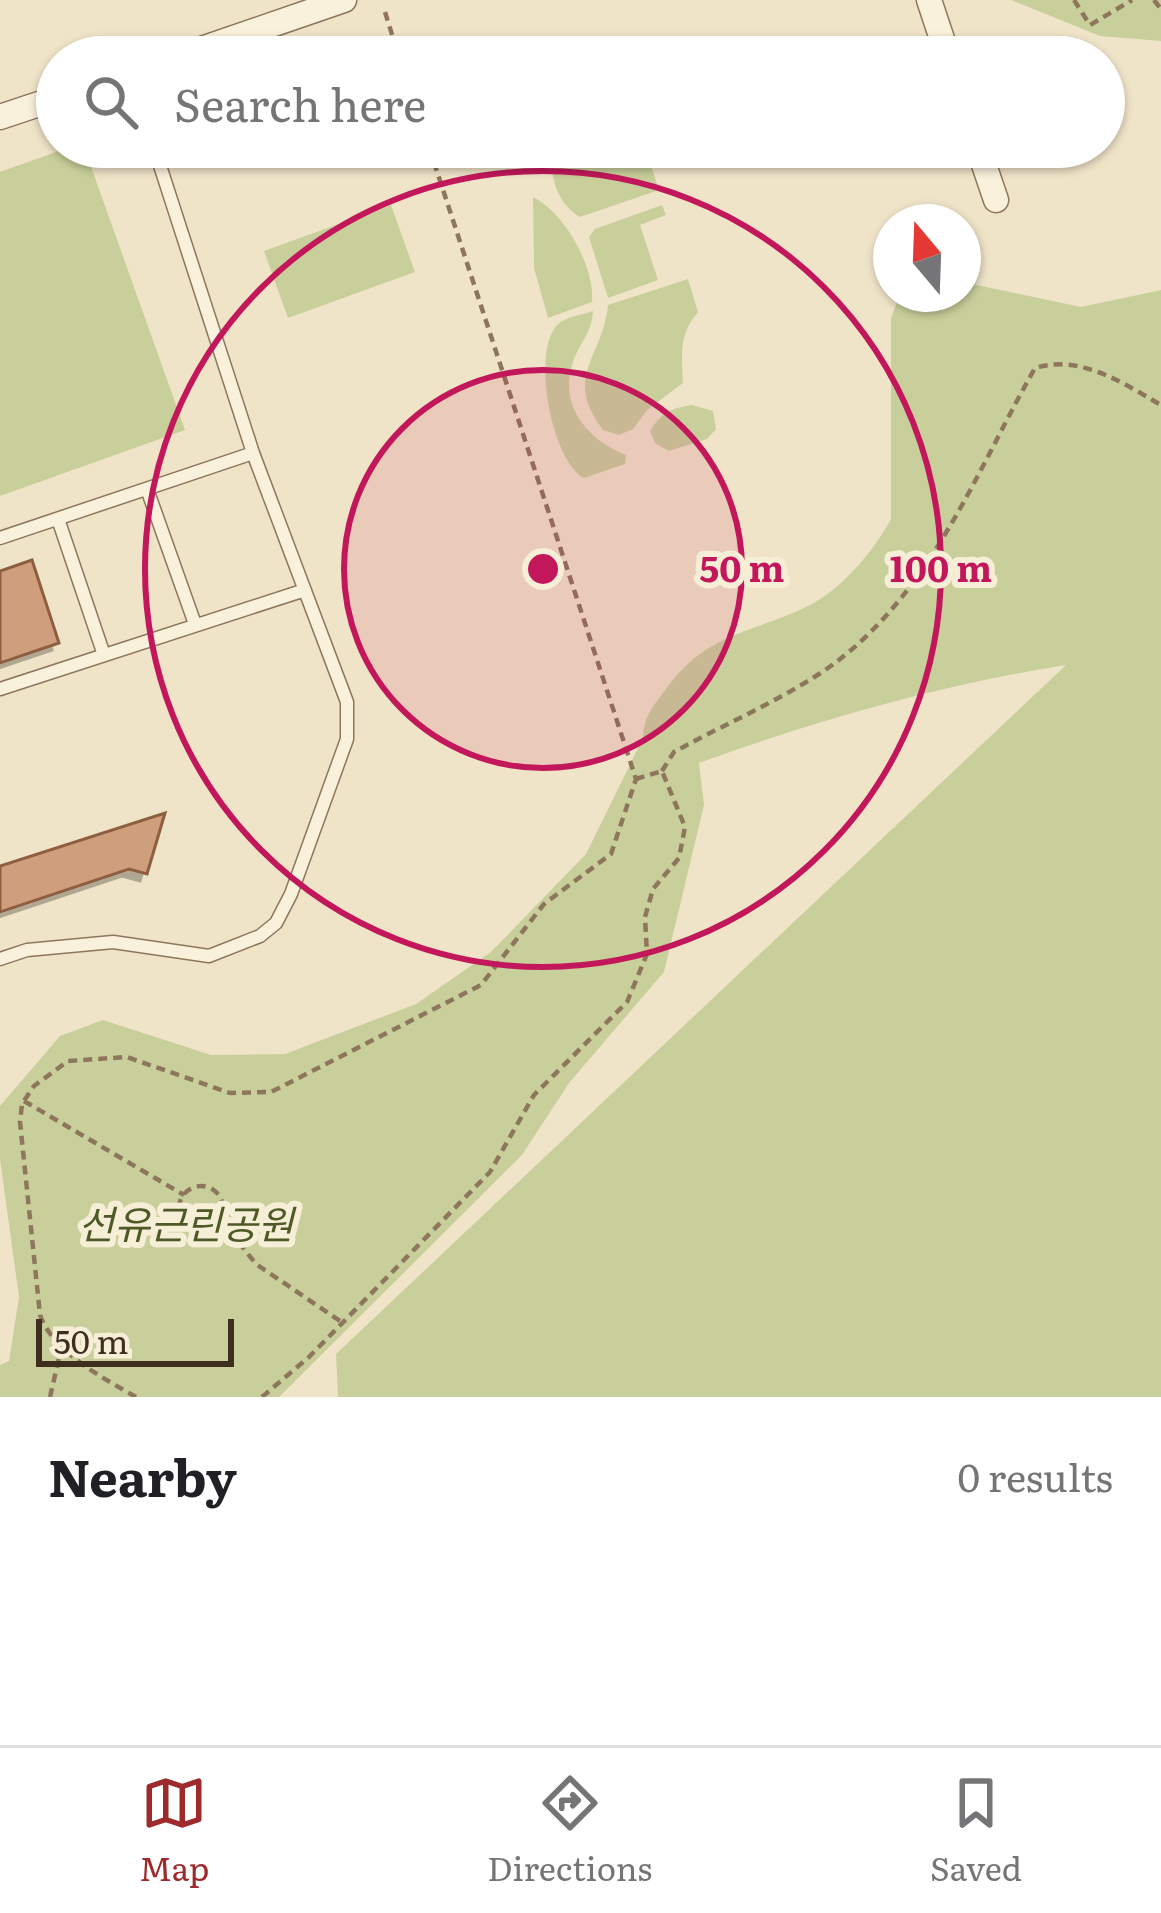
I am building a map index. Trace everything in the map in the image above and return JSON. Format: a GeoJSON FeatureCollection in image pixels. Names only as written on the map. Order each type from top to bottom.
{"type":"FeatureCollection","features":[{"type":"Feature","properties":{"kind":"street"},"geometry":{"type":"LineString","coordinates":[[239,36],[344,0]]}},
{"type":"Feature","properties":{"kind":"street"},"geometry":{"type":"LineString","coordinates":[[929,0],[941,36]]}},
{"type":"Feature","properties":{"kind":"street"},"geometry":{"type":"LineString","coordinates":[[0,117],[36,105]]}},
{"type":"Feature","properties":{"kind":"street"},"geometry":{"type":"LineString","coordinates":[[985,168],[996,200]]}},
{"type":"Feature","properties":{"kind":"lane"},"geometry":{"type":"LineString","coordinates":[[0,959],[66,944],[113,942],[223,954],[275,923],[291,894],[347,739],[347,702],[253,453],[161,168]]}},
{"type":"Feature","properties":{"kind":"lane"},"geometry":{"type":"LineString","coordinates":[[0,538],[253,453]]}},
{"type":"Feature","properties":{"kind":"lane"},"geometry":{"type":"LineString","coordinates":[[147,489],[195,624]]}},
{"type":"Feature","properties":{"kind":"lane"},"geometry":{"type":"LineString","coordinates":[[58,519],[104,655]]}},
{"type":"Feature","properties":{"kind":"lane"},"geometry":{"type":"LineString","coordinates":[[0,689],[305,590]]}},
{"type":"Feature","properties":{"kind":"path"},"geometry":{"type":"LineString","coordinates":[[1074,0],[1090,26],[1132,0]]}},
{"type":"Feature","properties":{"kind":"path"},"geometry":{"type":"LineString","coordinates":[[1154,0],[1161,9]]}},
{"type":"Feature","properties":{"kind":"path"},"geometry":{"type":"LineString","coordinates":[[385,12],[392,36]]}},
{"type":"Feature","properties":{"kind":"path"},"geometry":{"type":"LineString","coordinates":[[136,1397],[84,1365],[45,1328],[40,1315],[20,1122],[24,1101],[34,1085],[68,1061],[101,1055],[127,1057],[230,1093],[271,1092],[481,985],[544,904],[611,854],[636,779],[436,168]]}},
{"type":"Feature","properties":{"kind":"path"},"geometry":{"type":"LineString","coordinates":[[636,779],[662,770],[674,752],[835,663],[872,627],[928,562],[974,488],[1035,368],[1074,364],[1118,380],[1161,405]]}},
{"type":"Feature","properties":{"kind":"path"},"geometry":{"type":"LineString","coordinates":[[262,1397],[309,1358],[490,1172],[534,1095],[628,1002],[647,954],[645,917],[653,889],[680,858],[685,827],[662,770]]}},
{"type":"Feature","properties":{"kind":"path"},"geometry":{"type":"LineString","coordinates":[[24,1101],[184,1195]]}},
{"type":"Feature","properties":{"kind":"path"},"geometry":{"type":"LineString","coordinates":[[203,1187],[216,1192],[223,1205],[220,1219],[210,1228],[189,1226],[180,1215],[184,1195],[203,1187]]}},
{"type":"Feature","properties":{"kind":"path"},"geometry":{"type":"LineString","coordinates":[[220,1219],[256,1264],[340,1321]]}},
{"type":"Feature","properties":{"kind":"path"},"geometry":{"type":"LineString","coordinates":[[50,1397],[62,1343]]}},
{"type":"Feature","properties":{"kind":"green space"},"geometry":{"type":"Polygon","coordinates":[[[1011,0],[1161,0],[1161,41],[1100,36],[1011,0]]]}},
{"type":"Feature","properties":{"kind":"green space"},"geometry":{"type":"Polygon","coordinates":[[[36,159],[36,168],[91,168],[185,430],[0,496],[0,172],[36,159]]]}},
{"type":"Feature","properties":{"kind":"green space"},"geometry":{"type":"Polygon","coordinates":[[[552,168],[652,168],[659,190],[580,217],[571,211],[552,168]]]}},
{"type":"Feature","properties":{"kind":"green space"},"geometry":{"type":"Polygon","coordinates":[[[533,197],[567,228],[592,288],[592,302],[548,318],[534,268],[533,197]]]}},
{"type":"Feature","properties":{"kind":"green space"},"geometry":{"type":"Polygon","coordinates":[[[391,205],[415,272],[288,318],[264,251],[391,205]]]}},
{"type":"Feature","properties":{"kind":"green space"},"geometry":{"type":"Polygon","coordinates":[[[662,205],[666,215],[640,225],[658,280],[608,298],[589,237],[595,229],[662,205]]]}},
{"type":"Feature","properties":{"kind":"green space"},"geometry":{"type":"Polygon","coordinates":[[[688,279],[698,312],[684,337],[683,383],[647,410],[633,429],[619,435],[603,430],[591,411],[585,381],[608,305],[688,279]]]}},
{"type":"Feature","properties":{"kind":"green space","name":"선유근린공원"},"geometry":{"type":"Polygon","coordinates":[[[981,286],[1081,307],[1161,290],[1161,1397],[338,1397],[336,1354],[1066,665],[880,705],[699,763],[704,805],[664,972],[569,1083],[522,1155],[279,1397],[0,1397],[0,1365],[9,1361],[19,1297],[0,1159],[0,1106],[60,1036],[103,1020],[211,1055],[285,1054],[416,1004],[491,952],[586,854],[643,738],[650,712],[682,670],[714,645],[820,599],[876,544],[891,519],[893,312],[981,312],[981,286]]]}},
{"type":"Feature","properties":{"kind":"green space"},"geometry":{"type":"Polygon","coordinates":[[[593,311],[572,365],[570,395],[590,432],[626,455],[625,464],[584,478],[573,468],[555,430],[546,358],[557,325],[593,311]]]}},
{"type":"Feature","properties":{"kind":"green space"},"geometry":{"type":"Polygon","coordinates":[[[692,405],[713,411],[716,429],[707,439],[669,451],[655,443],[650,431],[658,420],[692,405]]]}},
{"type":"Feature","properties":{"kind":"building"},"geometry":{"type":"Polygon","coordinates":[[[32,560],[59,643],[0,663],[0,571],[32,560]]]}},
{"type":"Feature","properties":{"kind":"building"},"geometry":{"type":"Polygon","coordinates":[[[165,813],[147,874],[129,869],[0,912],[0,866],[165,813]]]}}]}
